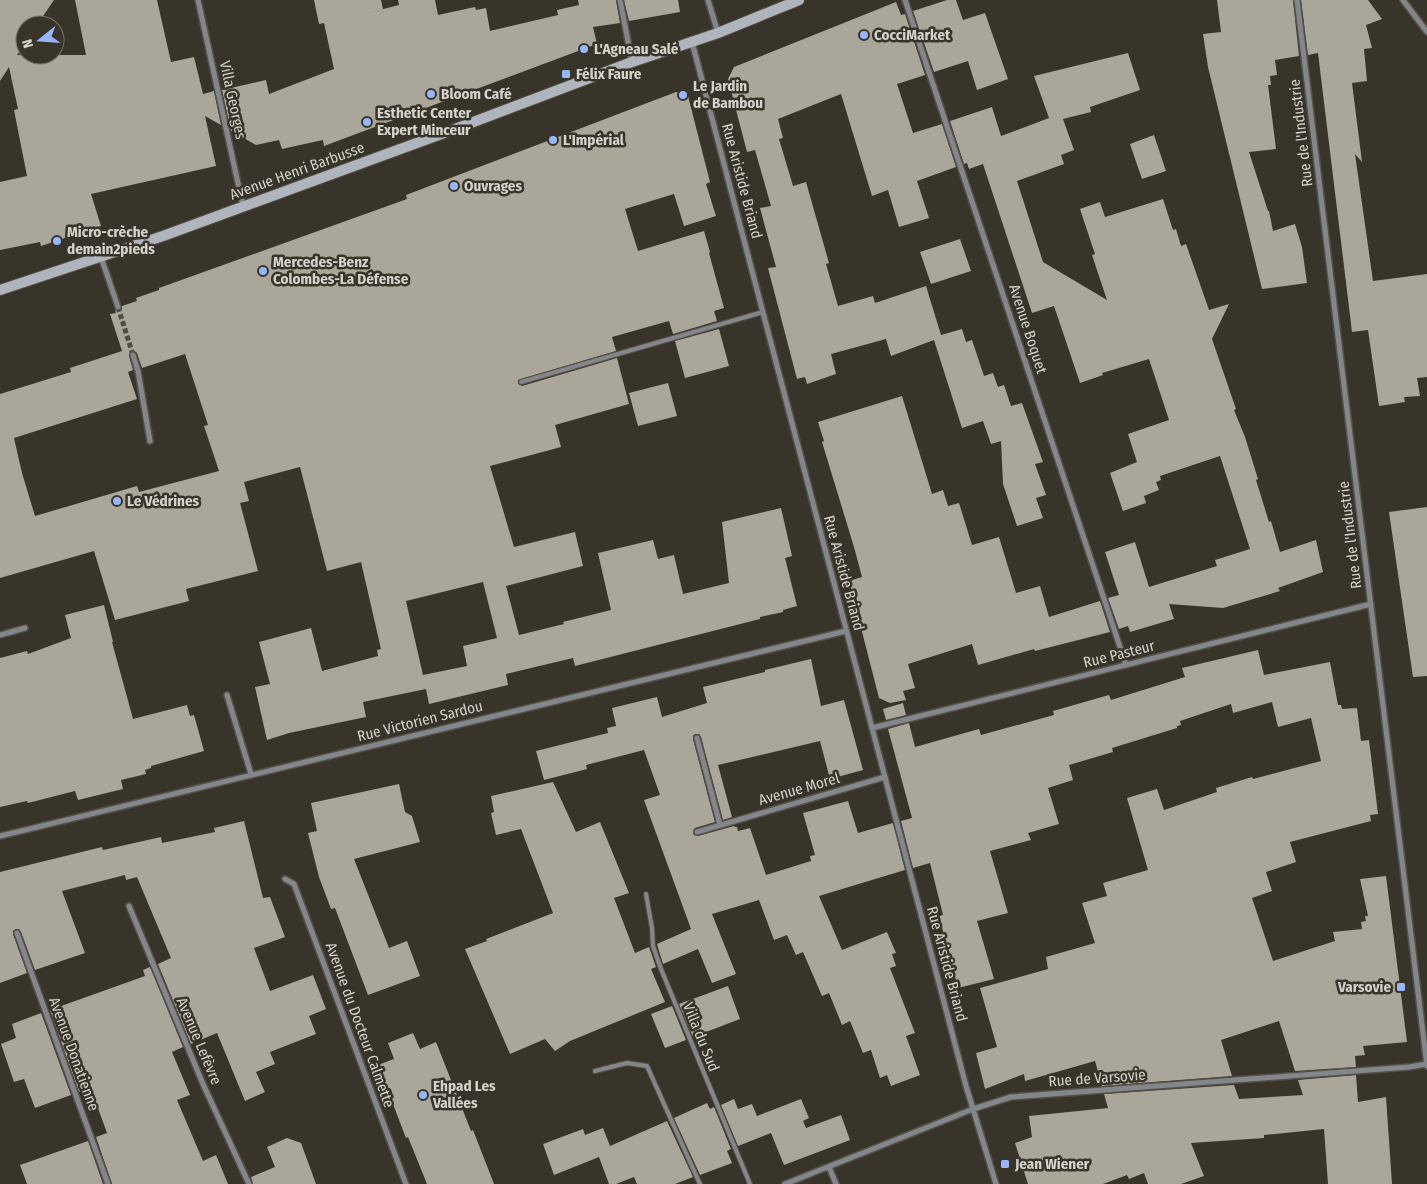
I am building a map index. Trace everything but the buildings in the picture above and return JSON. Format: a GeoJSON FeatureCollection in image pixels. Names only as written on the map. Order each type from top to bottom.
{"type":"FeatureCollection","features":[{"type":"Feature","properties":{"kind":"main road","name":"Avenue Henri Barbusse"},"geometry":{"type":"LineString","coordinates":[[0,290],[163,236],[632,62],[718,33],[799,0]]}},
{"type":"Feature","properties":{"kind":"street","name":"Villa Georges"},"geometry":{"type":"LineString","coordinates":[[198,0],[243,206]]}},
{"type":"Feature","properties":{"kind":"street"},"geometry":{"type":"LineString","coordinates":[[620,0],[632,62]]}},
{"type":"Feature","properties":{"kind":"street"},"geometry":{"type":"LineString","coordinates":[[708,0],[718,33]]}},
{"type":"Feature","properties":{"kind":"street","name":"Avenue Boquet"},"geometry":{"type":"LineString","coordinates":[[905,0],[1126,665]]}},
{"type":"Feature","properties":{"kind":"street","name":"Rue de l'Industrie"},"geometry":{"type":"LineString","coordinates":[[1298,0],[1427,1065]]}},
{"type":"Feature","properties":{"kind":"street"},"geometry":{"type":"LineString","coordinates":[[1403,0],[1427,32]]}},
{"type":"Feature","properties":{"kind":"street","name":"Rue Aristide Briand"},"geometry":{"type":"LineString","coordinates":[[692,42],[973,1109],[996,1184]]}},
{"type":"Feature","properties":{"kind":"street"},"geometry":{"type":"LineString","coordinates":[[101,257],[118,307]]}},
{"type":"Feature","properties":{"kind":"street"},"geometry":{"type":"LineString","coordinates":[[133,355],[138,371],[150,441]]}},
{"type":"Feature","properties":{"kind":"street","name":"Rue Pasteur"},"geometry":{"type":"LineString","coordinates":[[872,728],[1371,604]]}},
{"type":"Feature","properties":{"kind":"street"},"geometry":{"type":"LineString","coordinates":[[0,635],[25,628]]}},
{"type":"Feature","properties":{"kind":"street","name":"Rue Victorien Sardou"},"geometry":{"type":"LineString","coordinates":[[0,836],[846,631]]}},
{"type":"Feature","properties":{"kind":"street"},"geometry":{"type":"LineString","coordinates":[[227,695],[251,774]]}},
{"type":"Feature","properties":{"kind":"street"},"geometry":{"type":"LineString","coordinates":[[697,738],[720,825]]}},
{"type":"Feature","properties":{"kind":"street","name":"Avenue Morel"},"geometry":{"type":"LineString","coordinates":[[697,832],[885,777]]}},
{"type":"Feature","properties":{"kind":"street","name":"Avenue du Docteur Calmette"},"geometry":{"type":"LineString","coordinates":[[285,879],[294,884],[406,1184]]}},
{"type":"Feature","properties":{"kind":"street","name":"Avenue Lefèvre"},"geometry":{"type":"LineString","coordinates":[[129,906],[203,1084],[249,1184]]}},
{"type":"Feature","properties":{"kind":"street","name":"Avenue Donatienne"},"geometry":{"type":"LineString","coordinates":[[17,933],[108,1184]]}},
{"type":"Feature","properties":{"kind":"street","name":"Rue de Varsovie"},"geometry":{"type":"LineString","coordinates":[[785,1184],[973,1109],[1011,1097],[1427,1065]]}},
{"type":"Feature","properties":{"kind":"street"},"geometry":{"type":"LineString","coordinates":[[829,1167],[836,1184]]}},
{"type":"Feature","properties":{"kind":"lane"},"geometry":{"type":"LineString","coordinates":[[521,382],[763,312]]}},
{"type":"Feature","properties":{"kind":"lane","name":"Villa du Sud"},"geometry":{"type":"LineString","coordinates":[[646,894],[653,946],[661,969],[750,1184]]}},
{"type":"Feature","properties":{"kind":"lane"},"geometry":{"type":"LineString","coordinates":[[595,1071],[627,1063],[647,1066],[700,1184]]}},
{"type":"Feature","properties":{"kind":"tunnel"},"geometry":{"type":"LineString","coordinates":[[118,307],[133,355]]}},
{"type":"Feature","properties":{"kind":"place","name":"CocciMarket"},"geometry":{"type":"Point","coordinates":[864,35]}},
{"type":"Feature","properties":{"kind":"place","name":"L'Agneau Salé"},"geometry":{"type":"Point","coordinates":[584,49]}},
{"type":"Feature","properties":{"kind":"place","name":"Félix Faure"},"geometry":{"type":"Point","coordinates":[566,74]}},
{"type":"Feature","properties":{"kind":"place","name":"Bloom Café"},"geometry":{"type":"Point","coordinates":[431,94]}},
{"type":"Feature","properties":{"kind":"place","name":"Le Jardin de Bambou"},"geometry":{"type":"Point","coordinates":[683,95]}},
{"type":"Feature","properties":{"kind":"place","name":"Esthetic Center Expert Minceur"},"geometry":{"type":"Point","coordinates":[367,122]}},
{"type":"Feature","properties":{"kind":"place","name":"L'Impérial"},"geometry":{"type":"Point","coordinates":[553,140]}},
{"type":"Feature","properties":{"kind":"place","name":"Ouvrages"},"geometry":{"type":"Point","coordinates":[454,186]}},
{"type":"Feature","properties":{"kind":"place","name":"Micro-crèche demain2pieds"},"geometry":{"type":"Point","coordinates":[57,241]}},
{"type":"Feature","properties":{"kind":"place","name":"Mercedes-Benz Colombes-La Défense"},"geometry":{"type":"Point","coordinates":[263,271]}},
{"type":"Feature","properties":{"kind":"place","name":"Le Védrines"},"geometry":{"type":"Point","coordinates":[117,501]}},
{"type":"Feature","properties":{"kind":"place","name":"Varsovie"},"geometry":{"type":"Point","coordinates":[1401,987]}},
{"type":"Feature","properties":{"kind":"place","name":"Ehpad Les Vallées"},"geometry":{"type":"Point","coordinates":[423,1095]}},
{"type":"Feature","properties":{"kind":"place","name":"Jean Wiener"},"geometry":{"type":"Point","coordinates":[1005,1164]}}]}
